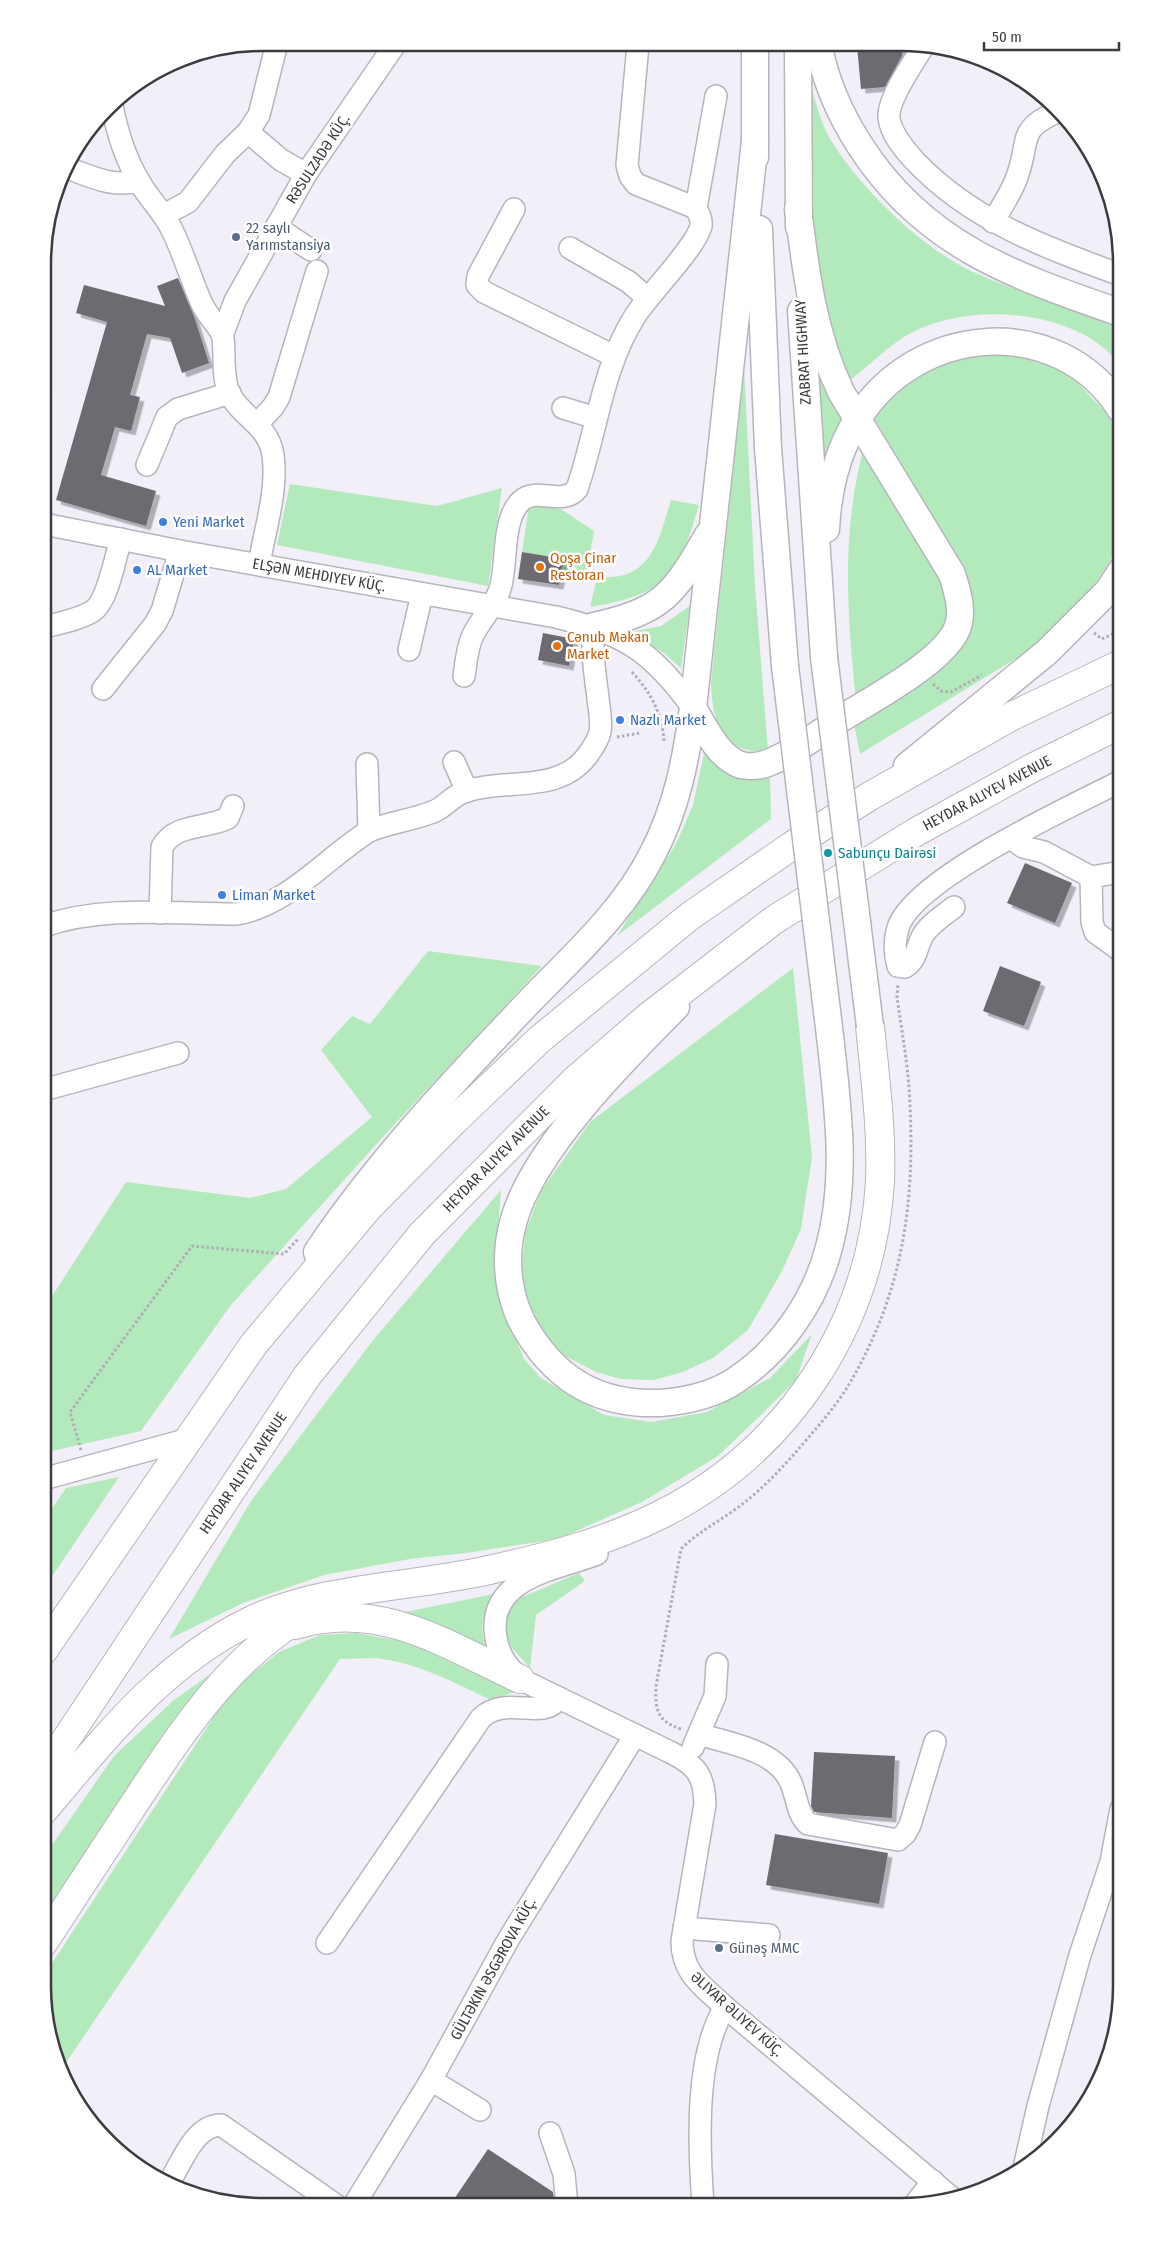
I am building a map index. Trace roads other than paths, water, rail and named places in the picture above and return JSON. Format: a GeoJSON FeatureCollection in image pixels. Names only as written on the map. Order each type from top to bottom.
{"type":"FeatureCollection","features":[{"type":"Feature","properties":{"kind":"highway"},"geometry":{"type":"LineString","coordinates":[[51,1639],[254,1344],[368,1208],[455,1120],[540,1039],[690,916],[748,874],[870,796],[1012,716],[1113,668]]}},
{"type":"Feature","properties":{"kind":"highway","name":"HEYDAR ALIYEV AVENUE"},"geometry":{"type":"LineString","coordinates":[[51,1762],[307,1376],[422,1234],[575,1080],[648,1017],[774,920],[916,832],[1032,768],[1113,728]]}},
{"type":"Feature","properties":{"kind":"highway"},"geometry":{"type":"LineString","coordinates":[[51,1802],[122,1720],[161,1679],[188,1657],[212,1641],[252,1620],[283,1608],[357,1592],[483,1572],[568,1552],[661,1515],[713,1484],[737,1465],[791,1410],[818,1374],[835,1348],[861,1282],[873,1234],[880,1181],[880,1125],[870,1026]]}},
{"type":"Feature","properties":{"kind":"highway"},"geometry":{"type":"LineString","coordinates":[[51,1930],[192,1719],[239,1665],[282,1629],[326,1604],[357,1592]]}},
{"type":"Feature","properties":{"kind":"highway"},"geometry":{"type":"LineString","coordinates":[[282,1629],[304,1622],[333,1618],[386,1620],[412,1628],[520,1679]]}},
{"type":"Feature","properties":{"kind":"main road"},"geometry":{"type":"LineString","coordinates":[[723,960],[623,1061],[564,1131],[539,1167],[520,1200],[512,1224],[508,1272],[513,1300],[522,1322],[538,1348],[555,1368],[577,1384],[603,1397],[635,1404],[672,1402],[705,1396],[736,1380],[767,1355],[791,1326],[816,1285],[828,1254],[838,1205],[840,1157],[830,1036],[785,666],[768,448],[755,141],[755,51]]}},
{"type":"Feature","properties":{"kind":"main road","name":"ZABRAT HIGHWAY"},"geometry":{"type":"LineString","coordinates":[[798,51],[799,284],[824,657]]}},
{"type":"Feature","properties":{"kind":"main road"},"geometry":{"type":"LineString","coordinates":[[820,51],[830,87],[854,135],[892,189],[917,214],[942,234],[995,264],[1059,291],[1113,310]]}},
{"type":"Feature","properties":{"kind":"main road"},"geometry":{"type":"LineString","coordinates":[[254,1344],[326,1239],[380,1168],[454,1084],[603,925],[638,880],[673,810],[686,753],[692,708],[714,525],[755,141]]}},
{"type":"Feature","properties":{"kind":"main road"},"geometry":{"type":"LineString","coordinates":[[692,708],[714,742],[730,759],[742,765],[767,764],[802,744],[918,669],[942,650],[955,632],[959,617],[960,597],[952,574],[857,419],[831,372],[816,329],[808,292],[798,209]]}},
{"type":"Feature","properties":{"kind":"main road"},"geometry":{"type":"LineString","coordinates":[[870,1026],[824,657],[826,527],[830,499],[841,454],[857,419],[878,394],[903,370],[928,356],[956,345],[978,341],[1028,344],[1055,352],[1077,365],[1097,381],[1113,400]]}},
{"type":"Feature","properties":{"kind":"main road"},"geometry":{"type":"LineString","coordinates":[[594,626],[626,619],[647,609],[674,590],[685,575],[714,525]]}},
{"type":"Feature","properties":{"kind":"main road"},"geometry":{"type":"LineString","coordinates":[[870,796],[1047,652],[1108,591],[1113,583]]}},
{"type":"Feature","properties":{"kind":"main road"},"geometry":{"type":"LineString","coordinates":[[1032,768],[1113,743]]}},
{"type":"Feature","properties":{"kind":"street"},"geometry":{"type":"LineString","coordinates":[[164,215],[188,202],[225,154],[248,132],[259,115],[275,51]]}},
{"type":"Feature","properties":{"kind":"street","name":"RƏSULZADƏ KÜÇ."},"geometry":{"type":"LineString","coordinates":[[230,393],[224,373],[223,333],[234,300],[306,174],[391,51]]}},
{"type":"Feature","properties":{"kind":"street"},"geometry":{"type":"LineString","coordinates":[[464,676],[472,638],[482,619],[493,605],[500,589],[508,532],[514,512],[521,501],[529,497],[547,496],[563,498],[572,496],[577,489],[614,356],[624,334],[647,298],[696,238],[701,225],[701,217],[696,208],[636,184],[630,176],[628,165],[638,51]]}},
{"type":"Feature","properties":{"kind":"street"},"geometry":{"type":"LineString","coordinates":[[920,52],[891,104],[889,117],[892,128],[904,150],[925,172],[954,196],[993,222],[1039,244],[1113,272]]}},
{"type":"Feature","properties":{"kind":"street"},"geometry":{"type":"LineString","coordinates":[[696,208],[716,96]]}},
{"type":"Feature","properties":{"kind":"street"},"geometry":{"type":"LineString","coordinates":[[113,113],[116,128],[139,181],[164,215],[180,247],[202,304],[208,316],[223,333]]}},
{"type":"Feature","properties":{"kind":"street"},"geometry":{"type":"LineString","coordinates":[[993,222],[1019,174],[1024,142],[1029,130],[1042,118],[1052,114]]}},
{"type":"Feature","properties":{"kind":"street"},"geometry":{"type":"LineString","coordinates":[[248,132],[281,160],[306,174]]}},
{"type":"Feature","properties":{"kind":"street"},"geometry":{"type":"LineString","coordinates":[[73,170],[111,183],[125,185],[139,181]]}},
{"type":"Feature","properties":{"kind":"street"},"geometry":{"type":"LineString","coordinates":[[514,209],[478,276],[477,285],[484,292],[614,356]]}},
{"type":"Feature","properties":{"kind":"street"},"geometry":{"type":"LineString","coordinates":[[276,227],[310,250]]}},
{"type":"Feature","properties":{"kind":"street"},"geometry":{"type":"LineString","coordinates":[[570,248],[629,282],[647,298]]}},
{"type":"Feature","properties":{"kind":"street"},"geometry":{"type":"LineString","coordinates":[[258,423],[273,407],[279,397],[317,271]]}},
{"type":"Feature","properties":{"kind":"street"},"geometry":{"type":"LineString","coordinates":[[147,465],[167,417],[178,409],[230,393],[245,413],[258,423],[271,444],[274,472],[258,564]]}},
{"type":"Feature","properties":{"kind":"street"},"geometry":{"type":"LineString","coordinates":[[563,408],[596,418]]}},
{"type":"Feature","properties":{"kind":"street","name":"ELŞƏN MEHDIYEV KÜÇ."},"geometry":{"type":"LineString","coordinates":[[51,525],[180,551],[493,605],[594,626],[619,638],[656,664],[672,680],[692,708]]}},
{"type":"Feature","properties":{"kind":"street"},"geometry":{"type":"LineString","coordinates":[[51,625],[77,618],[93,611],[102,603],[121,539]]}},
{"type":"Feature","properties":{"kind":"street"},"geometry":{"type":"LineString","coordinates":[[104,689],[155,624],[162,611],[180,551]]}},
{"type":"Feature","properties":{"kind":"street"},"geometry":{"type":"LineString","coordinates":[[409,650],[422,594]]}},
{"type":"Feature","properties":{"kind":"street"},"geometry":{"type":"LineString","coordinates":[[51,924],[77,917],[130,913],[237,914],[251,911],[282,896],[369,831],[385,824],[434,811],[466,791],[486,787],[521,785],[555,778],[570,772],[582,762],[595,745],[600,732],[593,655],[594,626]]}},
{"type":"Feature","properties":{"kind":"street"},"geometry":{"type":"LineString","coordinates":[[454,762],[466,791]]}},
{"type":"Feature","properties":{"kind":"street"},"geometry":{"type":"LineString","coordinates":[[367,764],[369,831]]}},
{"type":"Feature","properties":{"kind":"street"},"geometry":{"type":"LineString","coordinates":[[954,908],[931,925],[922,936],[912,962],[905,967],[898,966],[895,942],[900,924],[916,901],[931,888],[1011,838],[1113,785]]}},
{"type":"Feature","properties":{"kind":"street"},"geometry":{"type":"LineString","coordinates":[[160,914],[162,847],[166,839],[176,832],[228,818],[233,806]]}},
{"type":"Feature","properties":{"kind":"street"},"geometry":{"type":"LineString","coordinates":[[1011,838],[1023,846],[1044,852],[1090,877],[1113,873]]}},
{"type":"Feature","properties":{"kind":"street"},"geometry":{"type":"LineString","coordinates":[[1090,877],[1092,922],[1095,932],[1113,944]]}},
{"type":"Feature","properties":{"kind":"street"},"geometry":{"type":"LineString","coordinates":[[51,1088],[178,1053]]}},
{"type":"Feature","properties":{"kind":"street"},"geometry":{"type":"LineString","coordinates":[[51,1478],[189,1439]]}},
{"type":"Feature","properties":{"kind":"street"},"geometry":{"type":"LineString","coordinates":[[520,1679],[502,1658],[496,1640],[496,1615],[500,1602],[509,1591],[536,1575],[629,1542],[663,1524],[703,1498],[737,1465]]}},
{"type":"Feature","properties":{"kind":"street"},"geometry":{"type":"LineString","coordinates":[[687,1761],[715,1696],[717,1664]]}},
{"type":"Feature","properties":{"kind":"street","name":"ƏLIYAR ƏLIYEV KÜÇ."},"geometry":{"type":"LineString","coordinates":[[520,1679],[687,1761],[700,1775],[705,1804],[684,1928],[682,1956],[686,1966],[694,1978],[724,2007],[946,2193]]}},
{"type":"Feature","properties":{"kind":"street"},"geometry":{"type":"LineString","coordinates":[[328,1943],[481,1718],[488,1711],[497,1708],[518,1706],[546,1709],[554,1705],[559,1698]]}},
{"type":"Feature","properties":{"kind":"street"},"geometry":{"type":"LineString","coordinates":[[699,1734],[747,1749],[776,1762],[785,1770],[792,1785],[802,1819],[808,1824],[898,1840],[905,1834],[910,1825],[935,1742]]}},
{"type":"Feature","properties":{"kind":"street","name":"GÜLTƏKIN ƏSGƏROVA KÜÇ."},"geometry":{"type":"LineString","coordinates":[[358,2198],[431,2080],[508,1940],[635,1735]]}},
{"type":"Feature","properties":{"kind":"street"},"geometry":{"type":"LineString","coordinates":[[1027,2156],[1038,2106],[1080,1955],[1113,1851]]}},
{"type":"Feature","properties":{"kind":"street"},"geometry":{"type":"LineString","coordinates":[[684,1928],[769,1935]]}},
{"type":"Feature","properties":{"kind":"street"},"geometry":{"type":"LineString","coordinates":[[703,2198],[701,2173],[704,2081],[707,2053],[717,2020],[724,2007]]}},
{"type":"Feature","properties":{"kind":"street"},"geometry":{"type":"LineString","coordinates":[[431,2080],[480,2110]]}},
{"type":"Feature","properties":{"kind":"street"},"geometry":{"type":"LineString","coordinates":[[173,2178],[200,2134],[213,2125],[221,2125],[326,2198]]}},
{"type":"Feature","properties":{"kind":"street"},"geometry":{"type":"LineString","coordinates":[[550,2133],[564,2174],[566,2198]]}},
{"type":"Feature","properties":{"kind":"street"},"geometry":{"type":"LineString","coordinates":[[921,2197],[933,2181]]}},
{"type":"Feature","properties":{"kind":"place","name":"22 saylı Yarımstansiya"},"geometry":{"type":"Point","coordinates":[236,237]}},
{"type":"Feature","properties":{"kind":"place","name":"Yeni Market"},"geometry":{"type":"Point","coordinates":[163,522]}},
{"type":"Feature","properties":{"kind":"place","name":"Qoşa Çinar Restoran"},"geometry":{"type":"Point","coordinates":[540,567]}},
{"type":"Feature","properties":{"kind":"place","name":"AL Market"},"geometry":{"type":"Point","coordinates":[137,570]}},
{"type":"Feature","properties":{"kind":"place","name":"Cənub Məkan Market"},"geometry":{"type":"Point","coordinates":[557,646]}},
{"type":"Feature","properties":{"kind":"place","name":"Nazlı Market"},"geometry":{"type":"Point","coordinates":[620,720]}},
{"type":"Feature","properties":{"kind":"place","name":"Sabunçu Dairəsi"},"geometry":{"type":"Point","coordinates":[828,853]}},
{"type":"Feature","properties":{"kind":"place","name":"Liman Market"},"geometry":{"type":"Point","coordinates":[222,895]}},
{"type":"Feature","properties":{"kind":"place","name":"Günəş MMC"},"geometry":{"type":"Point","coordinates":[719,1948]}}]}
